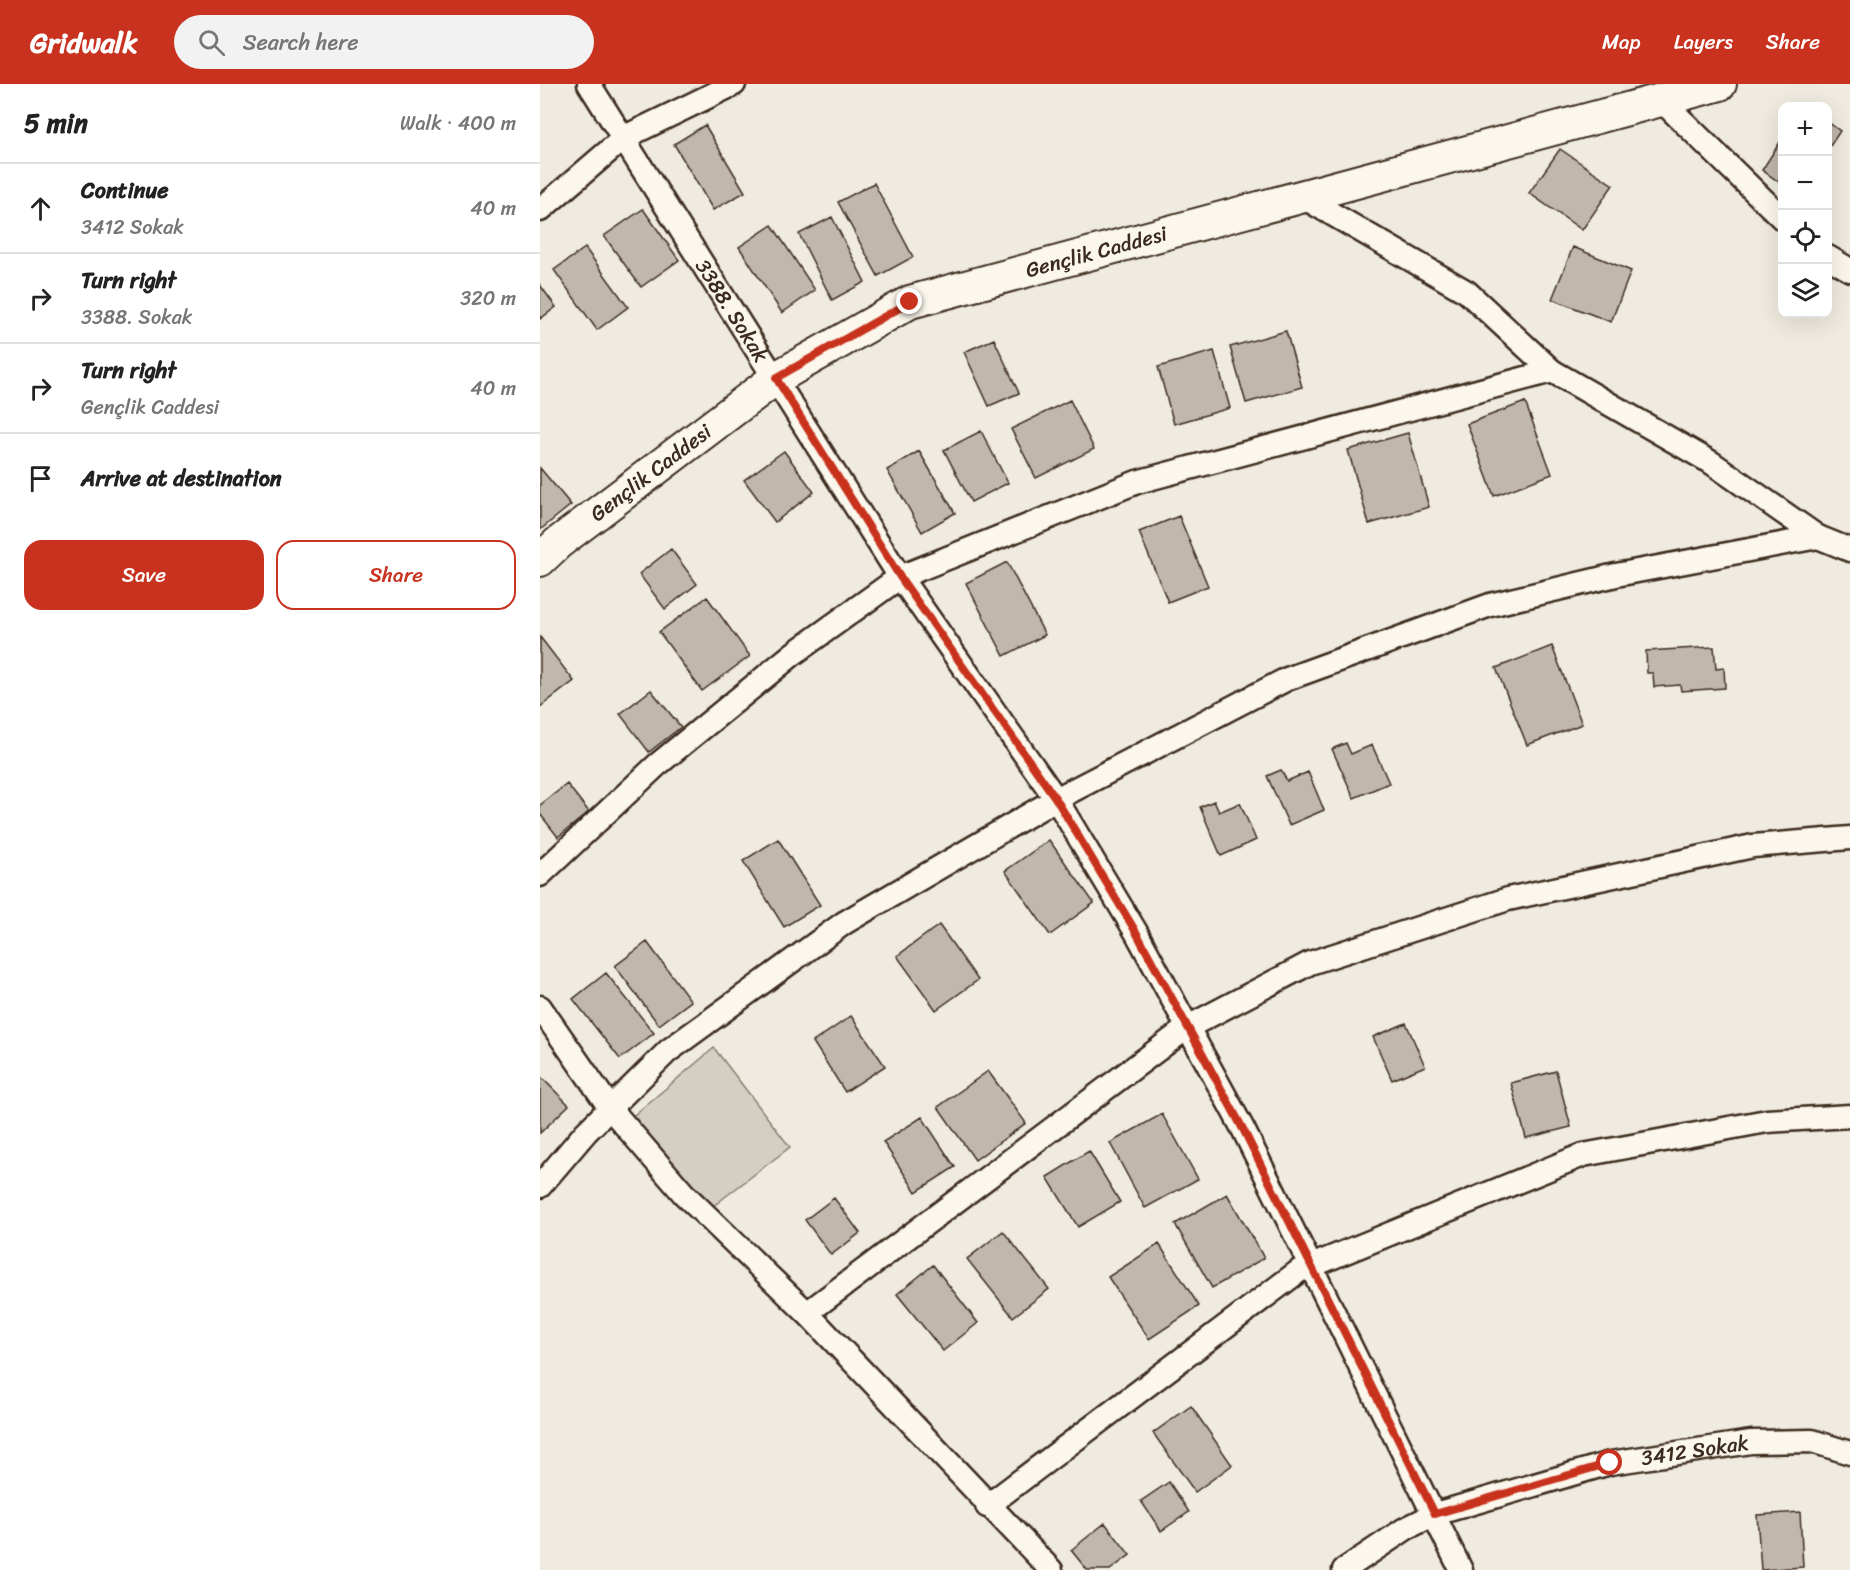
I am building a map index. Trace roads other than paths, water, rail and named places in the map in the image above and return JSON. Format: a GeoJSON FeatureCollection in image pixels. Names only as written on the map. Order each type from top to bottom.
{"type":"FeatureCollection","features":[{"type":"Feature","properties":{"kind":"street","name":"3388. Sokak"},"geometry":{"type":"LineString","coordinates":[[589,84],[625,137],[900,577],[1056,799],[1136,932],[1243,1129],[1461,1570]]}},
{"type":"Feature","properties":{"kind":"street"},"geometry":{"type":"LineString","coordinates":[[540,210],[625,137],[734,84]]}},
{"type":"Feature","properties":{"kind":"street","name":"Gençlik Caddesi"},"geometry":{"type":"LineString","coordinates":[[540,560],[558,543],[776,378],[910,302],[1301,196],[1662,102],[1720,84]]}},
{"type":"Feature","properties":{"kind":"street"},"geometry":{"type":"LineString","coordinates":[[1662,102],[1778,214]]}},
{"type":"Feature","properties":{"kind":"street"},"geometry":{"type":"LineString","coordinates":[[1301,196],[1467,292],[1552,371],[1712,463],[1818,537],[1850,550]]}},
{"type":"Feature","properties":{"kind":"street"},"geometry":{"type":"LineString","coordinates":[[1832,260],[1850,270]]}},
{"type":"Feature","properties":{"kind":"street"},"geometry":{"type":"LineString","coordinates":[[540,875],[657,765],[793,654],[900,577],[1137,482],[1552,371]]}},
{"type":"Feature","properties":{"kind":"street"},"geometry":{"type":"LineString","coordinates":[[540,1186],[586,1132],[669,1051],[844,923],[1056,799],[1287,679],[1490,605],[1616,575],[1818,537]]}},
{"type":"Feature","properties":{"kind":"street"},"geometry":{"type":"LineString","coordinates":[[807,1313],[1188,1027],[1310,963],[1508,899],[1753,846],[1850,838]]}},
{"type":"Feature","properties":{"kind":"street"},"geometry":{"type":"LineString","coordinates":[[540,1008],[610,1108],[684,1194],[807,1313],[987,1506],[1051,1570]]}},
{"type":"Feature","properties":{"kind":"street"},"geometry":{"type":"LineString","coordinates":[[987,1506],[1200,1344],[1299,1272],[1583,1155],[1767,1121],[1850,1116]]}},
{"type":"Feature","properties":{"kind":"street","name":"3412 Sokak"},"geometry":{"type":"LineString","coordinates":[[1344,1570],[1405,1529],[1435,1514],[1610,1463],[1751,1442],[1812,1441],[1850,1454]]}}]}
